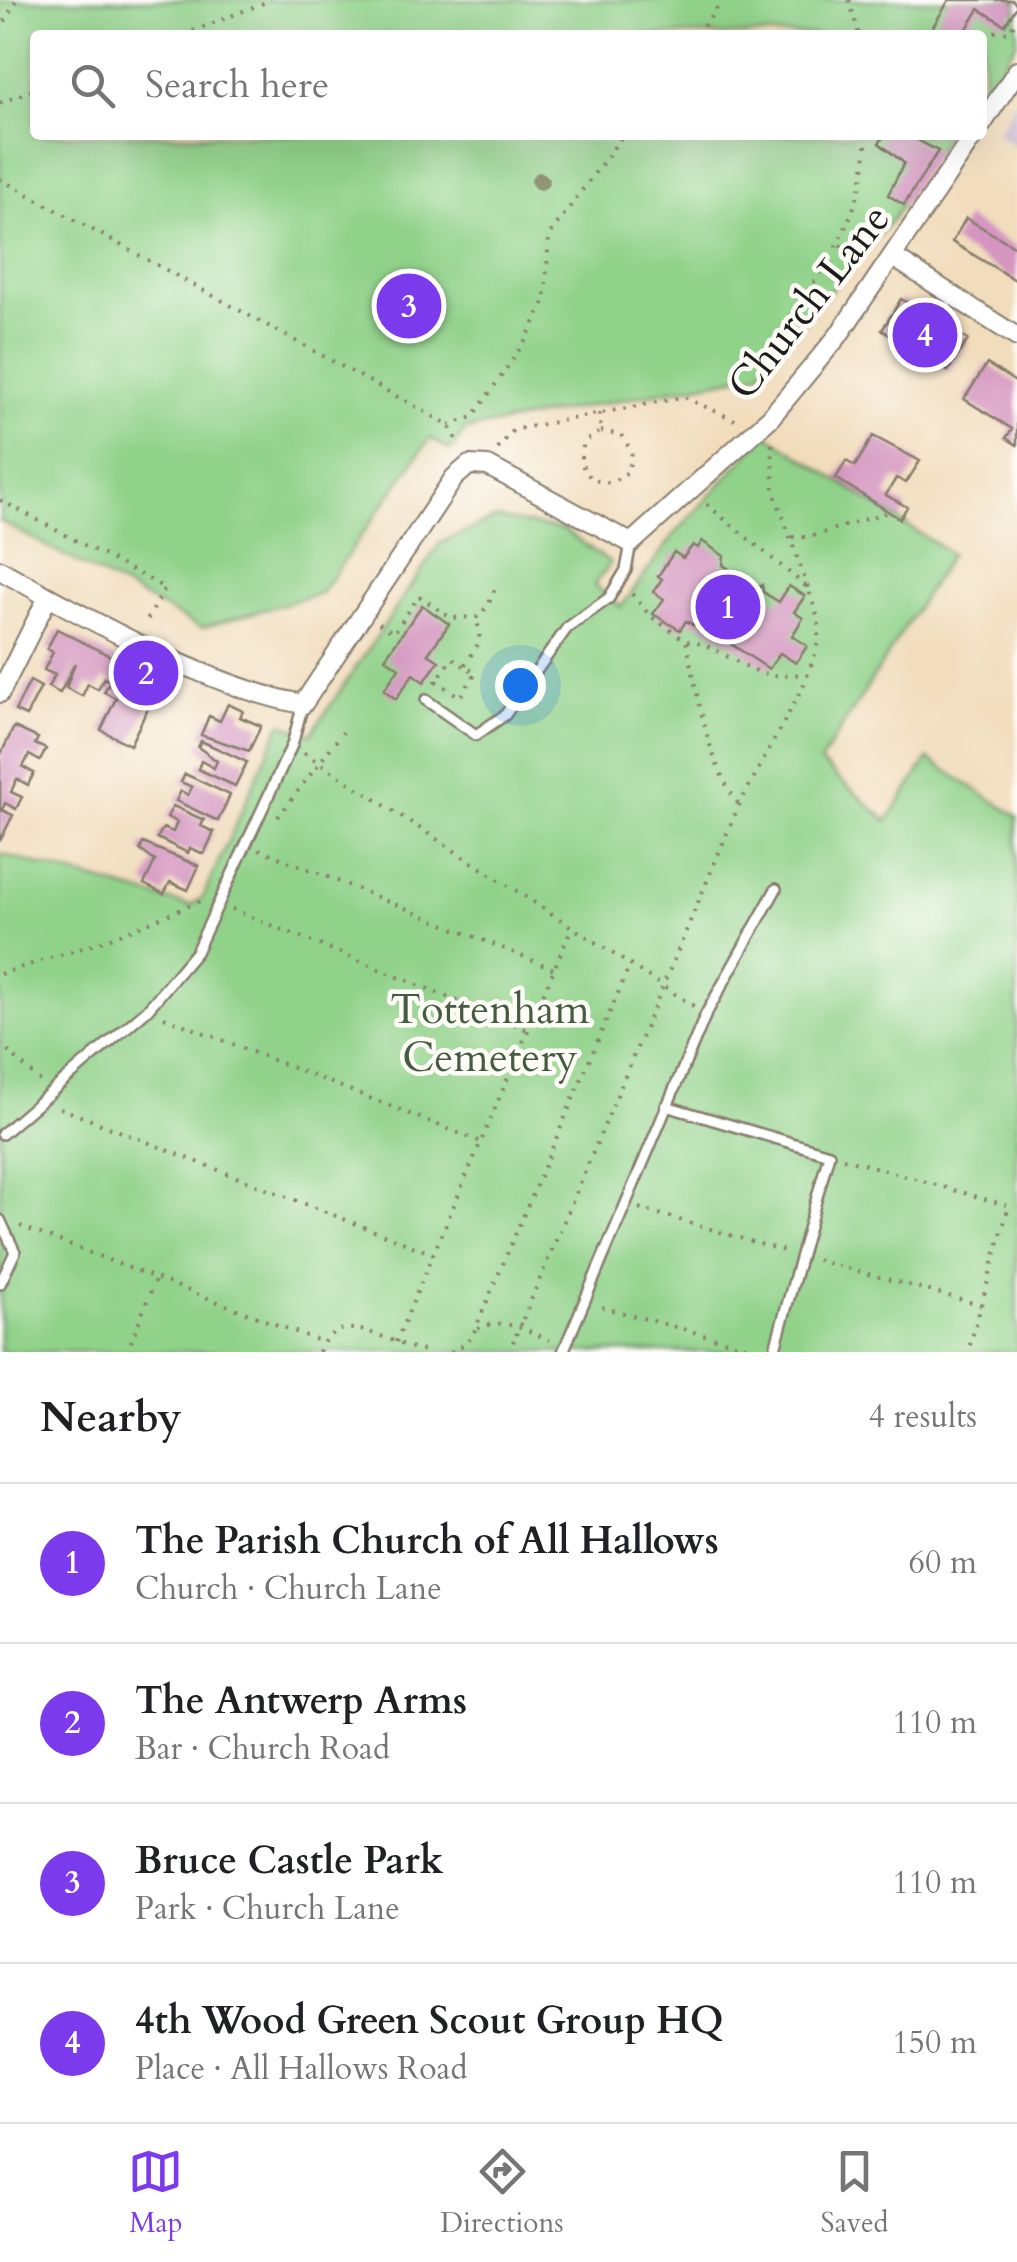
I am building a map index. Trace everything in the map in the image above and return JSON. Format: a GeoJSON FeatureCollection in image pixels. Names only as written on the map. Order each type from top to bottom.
{"type":"FeatureCollection","features":[{"type":"Feature","properties":{"kind":"street"},"geometry":{"type":"LineString","coordinates":[[987,116],[1017,71]]}},
{"type":"Feature","properties":{"kind":"street","name":"Church Lane"},"geometry":{"type":"LineString","coordinates":[[631,543],[770,418],[838,336],[971,140]]}},
{"type":"Feature","properties":{"kind":"street"},"geometry":{"type":"LineString","coordinates":[[892,257],[1017,337]]}},
{"type":"Feature","properties":{"kind":"street"},"geometry":{"type":"LineString","coordinates":[[0,570],[136,641],[272,700],[303,704],[444,492],[479,466],[631,543]]}},
{"type":"Feature","properties":{"kind":"street"},"geometry":{"type":"LineString","coordinates":[[0,693],[48,597]]}},
{"type":"Feature","properties":{"kind":"lane"},"geometry":{"type":"LineString","coordinates":[[426,700],[476,735],[496,724],[567,628],[609,598],[626,570],[631,543]]}},
{"type":"Feature","properties":{"kind":"lane"},"geometry":{"type":"LineString","coordinates":[[1,1133],[146,1010],[196,952],[292,746],[303,704]]}},
{"type":"Feature","properties":{"kind":"lane"},"geometry":{"type":"LineString","coordinates":[[564,1349],[706,1014],[776,888]]}},
{"type":"Feature","properties":{"kind":"lane"},"geometry":{"type":"LineString","coordinates":[[666,1106],[829,1154],[774,1352]]}},
{"type":"Feature","properties":{"kind":"lane"},"geometry":{"type":"LineString","coordinates":[[0,1284],[14,1252],[3,1224]]}},
{"type":"Feature","properties":{"kind":"path"},"geometry":{"type":"LineString","coordinates":[[0,31],[16,0]]}},
{"type":"Feature","properties":{"kind":"path"},"geometry":{"type":"LineString","coordinates":[[196,30],[271,0]]}},
{"type":"Feature","properties":{"kind":"path"},"geometry":{"type":"LineString","coordinates":[[701,30],[722,0]]}},
{"type":"Feature","properties":{"kind":"path"},"geometry":{"type":"LineString","coordinates":[[850,0],[857,30]]}},
{"type":"Feature","properties":{"kind":"path"},"geometry":{"type":"LineString","coordinates":[[994,32],[1009,32],[1017,20]]}},
{"type":"Feature","properties":{"kind":"path"},"geometry":{"type":"LineString","coordinates":[[0,102],[30,91]]}},
{"type":"Feature","properties":{"kind":"path"},"geometry":{"type":"LineString","coordinates":[[449,425],[473,416],[526,340],[544,300],[549,235],[619,140]]}},
{"type":"Feature","properties":{"kind":"path"},"geometry":{"type":"LineString","coordinates":[[759,360],[838,244],[863,170],[866,140]]}},
{"type":"Feature","properties":{"kind":"path"},"geometry":{"type":"LineString","coordinates":[[0,179],[449,425],[479,466],[512,430],[684,397],[740,424]]}},
{"type":"Feature","properties":{"kind":"path"},"geometry":{"type":"LineString","coordinates":[[838,244],[881,274]]}},
{"type":"Feature","properties":{"kind":"path"},"geometry":{"type":"LineString","coordinates":[[599,414],[601,431]]}},
{"type":"Feature","properties":{"kind":"path"},"geometry":{"type":"LineString","coordinates":[[601,431],[621,435],[632,452],[628,472],[611,483],[591,479],[580,462],[584,442],[601,431]]}},
{"type":"Feature","properties":{"kind":"path"},"geometry":{"type":"LineString","coordinates":[[509,1352],[739,805],[803,687],[804,673],[820,635],[817,606],[771,477],[774,434]]}},
{"type":"Feature","properties":{"kind":"path"},"geometry":{"type":"LineString","coordinates":[[688,490],[808,588]]}},
{"type":"Feature","properties":{"kind":"path"},"geometry":{"type":"LineString","coordinates":[[0,500],[164,588],[136,641]]}},
{"type":"Feature","properties":{"kind":"path"},"geometry":{"type":"LineString","coordinates":[[792,537],[809,537],[888,512]]}},
{"type":"Feature","properties":{"kind":"path"},"geometry":{"type":"LineString","coordinates":[[618,583],[650,616],[686,640],[698,642],[739,666],[774,675],[804,673]]}},
{"type":"Feature","properties":{"kind":"path"},"geometry":{"type":"LineString","coordinates":[[379,623],[394,634],[419,596],[450,618],[477,616],[488,606],[496,586]]}},
{"type":"Feature","properties":{"kind":"path"},"geometry":{"type":"LineString","coordinates":[[464,666],[480,641],[477,616]]}},
{"type":"Feature","properties":{"kind":"path"},"geometry":{"type":"LineString","coordinates":[[686,640],[706,726],[730,793],[739,805]]}},
{"type":"Feature","properties":{"kind":"path"},"geometry":{"type":"LineString","coordinates":[[453,658],[464,666],[476,674],[460,697],[436,681],[453,658]]}},
{"type":"Feature","properties":{"kind":"path"},"geometry":{"type":"LineString","coordinates":[[276,819],[343,732]]}},
{"type":"Feature","properties":{"kind":"path"},"geometry":{"type":"LineString","coordinates":[[292,746],[706,1014]]}},
{"type":"Feature","properties":{"kind":"path"},"geometry":{"type":"LineString","coordinates":[[248,844],[554,969]]}},
{"type":"Feature","properties":{"kind":"path"},"geometry":{"type":"LineString","coordinates":[[220,904],[528,1030]]}},
{"type":"Feature","properties":{"kind":"path"},"geometry":{"type":"LineString","coordinates":[[0,974],[190,909]]}},
{"type":"Feature","properties":{"kind":"path"},"geometry":{"type":"LineString","coordinates":[[396,1342],[571,930]]}},
{"type":"Feature","properties":{"kind":"path"},"geometry":{"type":"LineString","coordinates":[[451,1352],[467,1343],[474,1332],[629,966]]}},
{"type":"Feature","properties":{"kind":"path"},"geometry":{"type":"LineString","coordinates":[[146,1010],[481,1142]]}},
{"type":"Feature","properties":{"kind":"path"},"geometry":{"type":"LineString","coordinates":[[0,1044],[50,1092]]}},
{"type":"Feature","properties":{"kind":"path"},"geometry":{"type":"LineString","coordinates":[[42,1100],[433,1254]]}},
{"type":"Feature","properties":{"kind":"path"},"geometry":{"type":"LineString","coordinates":[[829,1154],[1010,1206],[968,1352]]}},
{"type":"Feature","properties":{"kind":"path"},"geometry":{"type":"LineString","coordinates":[[3,1224],[20,1226],[322,1342]]}},
{"type":"Feature","properties":{"kind":"path"},"geometry":{"type":"LineString","coordinates":[[126,1352],[156,1278]]}},
{"type":"Feature","properties":{"kind":"path"},"geometry":{"type":"LineString","coordinates":[[584,1302],[766,1352]]}},
{"type":"Feature","properties":{"kind":"path"},"geometry":{"type":"LineString","coordinates":[[474,1332],[482,1325],[516,1326],[564,1349]]}},
{"type":"Feature","properties":{"kind":"path"},"geometry":{"type":"LineString","coordinates":[[318,1352],[322,1342],[351,1328],[428,1352]]}},
{"type":"Feature","properties":{"kind":"shaded area"},"geometry":{"type":"Polygon","coordinates":[[[1017,98],[1017,147],[996,134],[1017,98]]]}},
{"type":"Feature","properties":{"kind":"green space"},"geometry":{"type":"Polygon","coordinates":[[[0,0],[1017,0],[1017,42],[987,88],[987,30],[30,30],[30,140],[944,140],[892,220],[759,373],[465,430],[450,450],[430,438],[321,593],[201,628],[0,521],[0,0]]]}},
{"type":"Feature","properties":{"kind":"green space","name":"Tottenham Cemetery"},"geometry":{"type":"Polygon","coordinates":[[[766,434],[951,554],[820,762],[887,821],[928,759],[1017,816],[1017,1352],[0,1352],[0,854],[190,906],[203,897],[281,723],[311,734],[440,543],[496,518],[564,530],[611,563],[594,585],[621,607],[673,536],[766,434]]]}},
{"type":"Feature","properties":{"kind":"building"},"geometry":{"type":"Polygon","coordinates":[[[949,0],[1013,0],[1017,6],[1005,25],[979,9],[966,30],[931,30],[949,0]]]}},
{"type":"Feature","properties":{"kind":"building"},"geometry":{"type":"Polygon","coordinates":[[[917,140],[938,151],[904,205],[888,195],[904,163],[879,143],[917,140]]]}},
{"type":"Feature","properties":{"kind":"building"},"geometry":{"type":"Polygon","coordinates":[[[966,218],[1017,248],[1017,281],[952,242],[966,218]]]}},
{"type":"Feature","properties":{"kind":"building"},"geometry":{"type":"Polygon","coordinates":[[[901,299],[968,340],[948,371],[882,330],[901,299]]]}},
{"type":"Feature","properties":{"kind":"building"},"geometry":{"type":"Polygon","coordinates":[[[987,364],[1017,383],[1017,445],[1006,438],[1012,429],[964,399],[987,364]]]}},
{"type":"Feature","properties":{"kind":"building"},"geometry":{"type":"Polygon","coordinates":[[[873,436],[920,461],[906,483],[896,478],[886,495],[907,507],[900,519],[836,478],[846,461],[855,466],[873,436]]]}},
{"type":"Feature","properties":{"kind":"building"},"geometry":{"type":"Polygon","coordinates":[[[702,541],[724,556],[723,565],[758,588],[762,585],[763,592],[779,602],[789,586],[805,596],[794,612],[803,618],[792,636],[807,646],[796,663],[780,653],[769,669],[696,621],[693,625],[686,621],[680,630],[653,614],[664,599],[653,592],[662,579],[658,576],[674,552],[683,558],[693,545],[698,548],[702,541]]]}},
{"type":"Feature","properties":{"kind":"building"},"geometry":{"type":"Polygon","coordinates":[[[422,605],[449,624],[428,654],[439,661],[424,682],[413,674],[396,699],[384,690],[399,668],[385,658],[422,605]]]}},
{"type":"Feature","properties":{"kind":"building"},"geometry":{"type":"Polygon","coordinates":[[[57,629],[132,667],[135,660],[164,675],[130,745],[101,730],[116,698],[104,692],[110,681],[104,678],[98,689],[88,684],[82,696],[66,688],[75,663],[60,693],[48,687],[55,675],[44,670],[53,652],[47,649],[57,629]]]}},
{"type":"Feature","properties":{"kind":"building"},"geometry":{"type":"Polygon","coordinates":[[[30,681],[41,687],[26,716],[15,711],[30,681]]]}},
{"type":"Feature","properties":{"kind":"building"},"geometry":{"type":"Polygon","coordinates":[[[228,704],[243,711],[240,717],[261,726],[249,751],[201,735],[209,716],[220,721],[228,704]]]}},
{"type":"Feature","properties":{"kind":"building"},"geometry":{"type":"Polygon","coordinates":[[[14,727],[38,738],[35,744],[46,749],[40,761],[29,755],[23,767],[34,773],[28,785],[17,779],[14,785],[11,792],[22,797],[16,809],[5,803],[2,810],[13,815],[0,841],[0,756],[14,727]]]}},
{"type":"Feature","properties":{"kind":"building"},"geometry":{"type":"Polygon","coordinates":[[[201,741],[247,762],[235,786],[198,769],[201,761],[214,768],[217,761],[198,747],[201,741]]]}},
{"type":"Feature","properties":{"kind":"building"},"geometry":{"type":"Polygon","coordinates":[[[185,774],[230,795],[218,821],[176,801],[181,791],[188,795],[192,787],[181,782],[185,774]]]}},
{"type":"Feature","properties":{"kind":"building"},"geometry":{"type":"Polygon","coordinates":[[[173,806],[204,820],[201,826],[214,832],[204,854],[190,848],[188,853],[157,838],[163,828],[173,832],[177,822],[167,817],[173,806]]]}},
{"type":"Feature","properties":{"kind":"building"},"geometry":{"type":"Polygon","coordinates":[[[143,843],[199,866],[188,890],[170,882],[164,894],[144,884],[155,861],[140,850],[143,843]]]}},
{"type":"Feature","properties":{"kind":"place","name":"Bruce Castle Park"},"geometry":{"type":"Point","coordinates":[409,306]}},
{"type":"Feature","properties":{"kind":"place","name":"4th Wood Green Scout Group HQ"},"geometry":{"type":"Point","coordinates":[925,335]}},
{"type":"Feature","properties":{"kind":"place","name":"The Parish Church of All Hallows"},"geometry":{"type":"Point","coordinates":[728,607]}},
{"type":"Feature","properties":{"kind":"place","name":"The Antwerp Arms"},"geometry":{"type":"Point","coordinates":[146,673]}}]}
